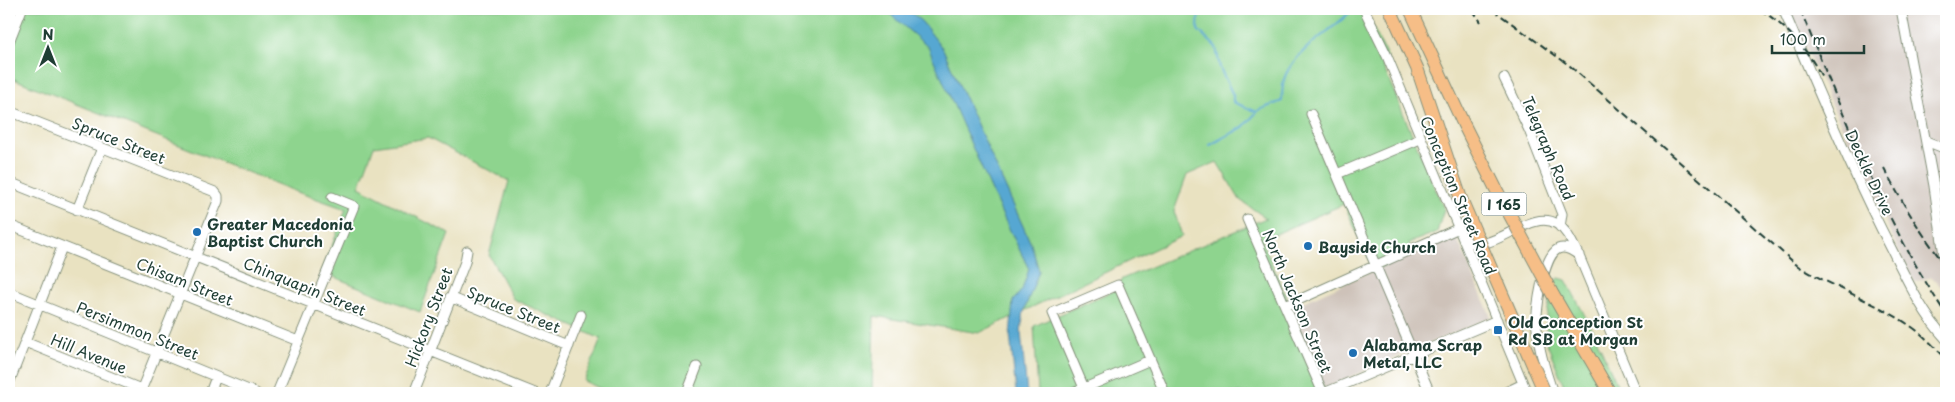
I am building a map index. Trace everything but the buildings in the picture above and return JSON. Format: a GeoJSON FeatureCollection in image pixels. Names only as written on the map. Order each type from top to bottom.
{"type":"FeatureCollection","features":[{"type":"Feature","properties":{"kind":"highway","name":"I 165"},"geometry":{"type":"LineString","coordinates":[[1390,9],[1417,68],[1461,199],[1545,393]]}},
{"type":"Feature","properties":{"kind":"highway","name":"I 165"},"geometry":{"type":"LineString","coordinates":[[1410,9],[1492,181],[1553,295],[1610,393]]}},
{"type":"Feature","properties":{"kind":"street"},"geometry":{"type":"LineString","coordinates":[[9,42],[22,9]]}},
{"type":"Feature","properties":{"kind":"street","name":"Conception Street Road"},"geometry":{"type":"LineString","coordinates":[[1364,9],[1387,56],[1527,393]]}},
{"type":"Feature","properties":{"kind":"street","name":"Deckle Drive"},"geometry":{"type":"LineString","coordinates":[[1783,9],[1880,227],[1918,300],[1946,339]]}},
{"type":"Feature","properties":{"kind":"street"},"geometry":{"type":"LineString","coordinates":[[1901,9],[1926,141],[1946,269]]}},
{"type":"Feature","properties":{"kind":"street","name":"Telegraph Road"},"geometry":{"type":"LineString","coordinates":[[1504,78],[1529,130],[1562,214],[1560,227],[1568,236],[1579,256],[1636,393]]}},
{"type":"Feature","properties":{"kind":"street","name":"Spruce Street"},"geometry":{"type":"LineString","coordinates":[[9,110],[215,192],[218,196],[218,201],[196,257]]}},
{"type":"Feature","properties":{"kind":"street"},"geometry":{"type":"LineString","coordinates":[[1311,114],[1430,393]]}},
{"type":"Feature","properties":{"kind":"street"},"geometry":{"type":"LineString","coordinates":[[1337,174],[1420,139]]}},
{"type":"Feature","properties":{"kind":"street"},"geometry":{"type":"LineString","coordinates":[[1926,141],[1946,149]]}},
{"type":"Feature","properties":{"kind":"street"},"geometry":{"type":"LineString","coordinates":[[77,210],[102,148]]}},
{"type":"Feature","properties":{"kind":"street","name":"Chinquapin Street"},"geometry":{"type":"LineString","coordinates":[[9,182],[535,393]]}},
{"type":"Feature","properties":{"kind":"street"},"geometry":{"type":"LineString","coordinates":[[277,393],[354,206],[332,197]]}},
{"type":"Feature","properties":{"kind":"street","name":"North Jackson Street"},"geometry":{"type":"LineString","coordinates":[[1248,219],[1323,393]]}},
{"type":"Feature","properties":{"kind":"street"},"geometry":{"type":"LineString","coordinates":[[1479,279],[1478,267],[1480,256],[1485,246],[1490,242],[1537,221],[1550,221],[1560,227]]}},
{"type":"Feature","properties":{"kind":"street","name":"Chisam Street"},"geometry":{"type":"LineString","coordinates":[[9,225],[298,342]]}},
{"type":"Feature","properties":{"kind":"street"},"geometry":{"type":"LineString","coordinates":[[1285,306],[1459,228]]}},
{"type":"Feature","properties":{"kind":"street"},"geometry":{"type":"LineString","coordinates":[[1462,238],[1474,244],[1490,242]]}},
{"type":"Feature","properties":{"kind":"street"},"geometry":{"type":"LineString","coordinates":[[9,383],[62,247]]}},
{"type":"Feature","properties":{"kind":"street"},"geometry":{"type":"LineString","coordinates":[[1553,393],[1545,368],[1537,328],[1539,296],[1552,253],[1567,248],[1579,256]]}},
{"type":"Feature","properties":{"kind":"street","name":"Hickory Street"},"geometry":{"type":"LineString","coordinates":[[414,393],[465,262],[467,251]]}},
{"type":"Feature","properties":{"kind":"street"},"geometry":{"type":"LineString","coordinates":[[141,391],[196,257]]}},
{"type":"Feature","properties":{"kind":"street"},"geometry":{"type":"LineString","coordinates":[[1084,388],[1052,313],[1118,285],[1165,393]]}},
{"type":"Feature","properties":{"kind":"street","name":"Persimmon Street"},"geometry":{"type":"LineString","coordinates":[[9,292],[256,393]]}},
{"type":"Feature","properties":{"kind":"street","name":"Spruce Street"},"geometry":{"type":"LineString","coordinates":[[450,297],[569,346]]}},
{"type":"Feature","properties":{"kind":"street"},"geometry":{"type":"LineString","coordinates":[[550,393],[581,316]]}},
{"type":"Feature","properties":{"kind":"street"},"geometry":{"type":"LineString","coordinates":[[1323,393],[1497,320]]}},
{"type":"Feature","properties":{"kind":"street","name":"Hill Avenue"},"geometry":{"type":"LineString","coordinates":[[25,342],[141,391]]}},
{"type":"Feature","properties":{"kind":"street"},"geometry":{"type":"LineString","coordinates":[[1073,393],[1150,360]]}},
{"type":"Feature","properties":{"kind":"street"},"geometry":{"type":"LineString","coordinates":[[687,393],[697,368]]}},
{"type":"Feature","properties":{"kind":"street"},"geometry":{"type":"LineString","coordinates":[[210,393],[216,377]]}},
{"type":"Feature","properties":{"kind":"street"},"geometry":{"type":"LineString","coordinates":[[1504,393],[1523,384]]}},
{"type":"Feature","properties":{"kind":"shaded area"},"geometry":{"type":"Polygon","coordinates":[[[1788,9],[1946,9],[1946,292],[1932,277],[1914,282],[1788,9]]]}},
{"type":"Feature","properties":{"kind":"shaded area"},"geometry":{"type":"Polygon","coordinates":[[[1455,234],[1491,317],[1324,388],[1290,308],[1455,234]]]}},
{"type":"Feature","properties":{"kind":"green space"},"geometry":{"type":"Polygon","coordinates":[[[9,9],[884,9],[928,46],[1002,214],[1029,269],[1022,290],[1013,301],[1012,317],[979,333],[874,316],[872,393],[610,393],[584,381],[601,339],[513,299],[489,255],[509,181],[428,138],[374,146],[359,187],[449,234],[420,312],[322,272],[346,209],[297,192],[9,77],[9,9]]]}},
{"type":"Feature","properties":{"kind":"green space"},"geometry":{"type":"Polygon","coordinates":[[[907,9],[1364,9],[1388,58],[1382,64],[1444,209],[1437,232],[1409,243],[1413,253],[1374,270],[1344,204],[1262,240],[1324,388],[1317,391],[1318,393],[1038,393],[1034,326],[1115,290],[1122,279],[1266,218],[1240,200],[1217,162],[1187,175],[1174,211],[1182,236],[1024,311],[1039,271],[1031,244],[943,49],[922,22],[907,9]]]}},
{"type":"Feature","properties":{"kind":"green space"},"geometry":{"type":"Polygon","coordinates":[[[1559,278],[1566,280],[1591,327],[1621,393],[1567,393],[1546,341],[1547,315],[1553,282],[1559,278]]]}},
{"type":"Feature","properties":{"kind":"water"},"geometry":{"type":"Polygon","coordinates":[[[884,9],[907,9],[922,22],[943,49],[1031,244],[1039,271],[1024,311],[1021,332],[1027,393],[1016,393],[1010,335],[1013,301],[1022,290],[1029,269],[1002,214],[928,47],[884,9]]]}},
{"type":"Feature","properties":{"kind":"waterway"},"geometry":{"type":"LineString","coordinates":[[1199,9],[1198,30],[1216,47],[1220,68],[1233,95],[1233,102],[1257,112]]}},
{"type":"Feature","properties":{"kind":"waterway"},"geometry":{"type":"LineString","coordinates":[[1210,145],[1243,127],[1259,110],[1282,101],[1284,80],[1292,64],[1308,47],[1353,9]]}},
{"type":"Feature","properties":{"kind":"railway"},"geometry":{"type":"LineString","coordinates":[[1472,9],[1481,22]]}},
{"type":"Feature","properties":{"kind":"railway"},"geometry":{"type":"LineString","coordinates":[[1492,9],[1570,66],[1798,266],[1896,316],[1919,332],[1946,358]]}},
{"type":"Feature","properties":{"kind":"railway"},"geometry":{"type":"LineString","coordinates":[[1759,9],[1788,31],[1811,58],[1823,79]]}},
{"type":"Feature","properties":{"kind":"railway"},"geometry":{"type":"LineString","coordinates":[[1800,9],[1848,126],[1883,204],[1923,278],[1946,314]]}},
{"type":"Feature","properties":{"kind":"railway"},"geometry":{"type":"LineString","coordinates":[[1884,168],[1913,218],[1946,266]]}},
{"type":"Feature","properties":{"kind":"place","name":"Greater Macedonia Baptist Church"},"geometry":{"type":"Point","coordinates":[197,232]}},
{"type":"Feature","properties":{"kind":"place","name":"Bayside Church"},"geometry":{"type":"Point","coordinates":[1308,246]}},
{"type":"Feature","properties":{"kind":"place","name":"Old Conception St Rd SB at Morgan"},"geometry":{"type":"Point","coordinates":[1498,330]}},
{"type":"Feature","properties":{"kind":"place","name":"Alabama Scrap Metal, LLC"},"geometry":{"type":"Point","coordinates":[1353,353]}}]}
